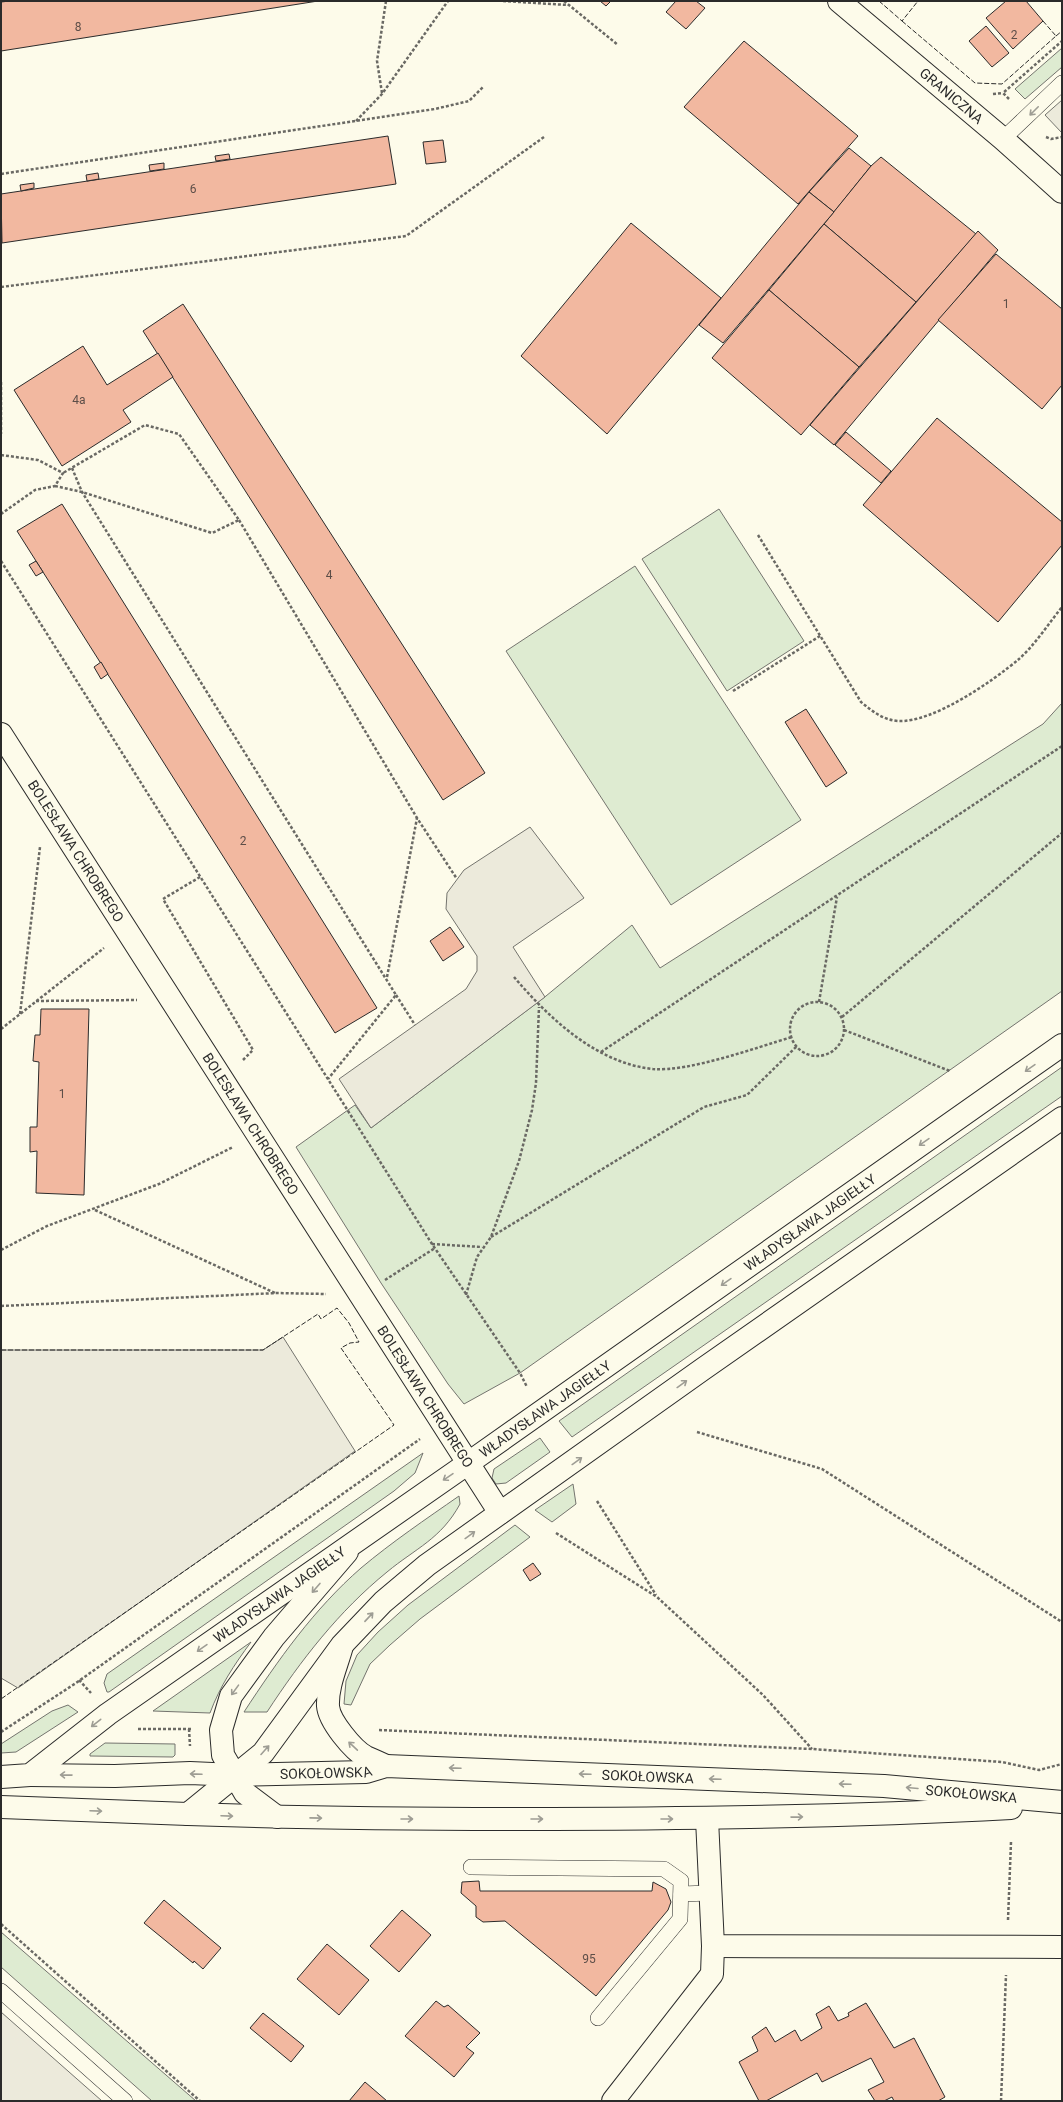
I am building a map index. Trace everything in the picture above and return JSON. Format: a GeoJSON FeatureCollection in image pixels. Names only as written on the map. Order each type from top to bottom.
{"type":"FeatureCollection","features":[{"type":"Feature","properties":{"kind":"street","name":"GRANICZNA"},"geometry":{"type":"LineString","coordinates":[[839,1],[1003,139],[1062,192]]}},
{"type":"Feature","properties":{"kind":"street","name":"BOLESŁAWA CHROBREGO"},"geometry":{"type":"LineString","coordinates":[[1,734],[368,1310],[442,1421],[467,1464],[500,1513]]}},
{"type":"Feature","properties":{"kind":"street","name":"WŁADYSŁAWA JAGIEŁŁY"},"geometry":{"type":"LineString","coordinates":[[30,1775],[108,1714],[467,1464],[1062,1045]]}},
{"type":"Feature","properties":{"kind":"street"},"geometry":{"type":"LineString","coordinates":[[188,1814],[263,1753],[342,1645],[383,1602],[427,1565],[1062,1118]]}},
{"type":"Feature","properties":{"kind":"street"},"geometry":{"type":"LineString","coordinates":[[277,1818],[245,1793],[223,1755],[221,1730],[232,1696],[274,1637],[360,1538]]}},
{"type":"Feature","properties":{"kind":"street"},"geometry":{"type":"LineString","coordinates":[[342,1645],[329,1692],[328,1707],[331,1716],[350,1743],[366,1757],[386,1766]]}},
{"type":"Feature","properties":{"kind":"street","name":"SOKOŁOWSKA"},"geometry":{"type":"LineString","coordinates":[[1,1777],[30,1775],[115,1776],[190,1773],[235,1775],[366,1772],[386,1766],[884,1786],[1062,1802]]}},
{"type":"Feature","properties":{"kind":"street","name":"SOKOŁOWSKA"},"geometry":{"type":"LineString","coordinates":[[1,1807],[277,1818],[707,1819],[884,1815],[1062,1805]]}},
{"type":"Feature","properties":{"kind":"street"},"geometry":{"type":"LineString","coordinates":[[613,2101],[712,1974],[713,1946],[707,1819]]}},
{"type":"Feature","properties":{"kind":"street"},"geometry":{"type":"LineString","coordinates":[[713,1946],[1062,1947]]}},
{"type":"Feature","properties":{"kind":"lane"},"geometry":{"type":"LineString","coordinates":[[1003,139],[1062,83]]}},
{"type":"Feature","properties":{"kind":"lane"},"geometry":{"type":"LineString","coordinates":[[471,1867],[664,1869],[681,1880],[680,1918],[598,2018]]}},
{"type":"Feature","properties":{"kind":"lane"},"geometry":{"type":"LineString","coordinates":[[681,1894],[710,1894]]}},
{"type":"Feature","properties":{"kind":"lane"},"geometry":{"type":"LineString","coordinates":[[1,1991],[126,2101]]}},
{"type":"Feature","properties":{"kind":"path"},"geometry":{"type":"LineString","coordinates":[[382,94],[376,61],[386,1]]}},
{"type":"Feature","properties":{"kind":"path"},"geometry":{"type":"LineString","coordinates":[[356,121],[382,94],[448,1]]}},
{"type":"Feature","properties":{"kind":"path"},"geometry":{"type":"LineString","coordinates":[[503,1],[569,5]]}},
{"type":"Feature","properties":{"kind":"path"},"geometry":{"type":"LineString","coordinates":[[564,1],[618,45]]}},
{"type":"Feature","properties":{"kind":"path"},"geometry":{"type":"LineString","coordinates":[[1012,102],[1002,93],[1062,41]]}},
{"type":"Feature","properties":{"kind":"path"},"geometry":{"type":"LineString","coordinates":[[1,174],[434,109],[469,101],[484,86]]}},
{"type":"Feature","properties":{"kind":"path"},"geometry":{"type":"LineString","coordinates":[[1042,133],[1051,139],[1062,137]]}},
{"type":"Feature","properties":{"kind":"path"},"geometry":{"type":"LineString","coordinates":[[1,287],[406,236],[544,137]]}},
{"type":"Feature","properties":{"kind":"path"},"geometry":{"type":"LineString","coordinates":[[1,382],[1,434]]}},
{"type":"Feature","properties":{"kind":"path"},"geometry":{"type":"LineString","coordinates":[[55,486],[63,473],[146,425],[178,434],[239,520],[417,818],[457,879]]}},
{"type":"Feature","properties":{"kind":"path"},"geometry":{"type":"LineString","coordinates":[[1,455],[38,460],[63,473]]}},
{"type":"Feature","properties":{"kind":"path"},"geometry":{"type":"LineString","coordinates":[[72,468],[82,492],[387,977],[396,995],[415,1025]]}},
{"type":"Feature","properties":{"kind":"path"},"geometry":{"type":"LineString","coordinates":[[1,514],[35,490],[55,486],[82,492],[212,533],[239,520]]}},
{"type":"Feature","properties":{"kind":"path"},"geometry":{"type":"LineString","coordinates":[[758,535],[861,702],[877,715],[898,721],[917,719],[965,698],[1020,658],[1062,607]]}},
{"type":"Feature","properties":{"kind":"path"},"geometry":{"type":"LineString","coordinates":[[1,561],[432,1244],[466,1296],[520,1373],[530,1394]]}},
{"type":"Feature","properties":{"kind":"path"},"geometry":{"type":"LineString","coordinates":[[733,691],[820,636]]}},
{"type":"Feature","properties":{"kind":"path"},"geometry":{"type":"LineString","coordinates":[[601,1052],[1062,746]]}},
{"type":"Feature","properties":{"kind":"path"},"geometry":{"type":"LineString","coordinates":[[387,977],[417,818]]}},
{"type":"Feature","properties":{"kind":"path"},"geometry":{"type":"LineString","coordinates":[[842,1017],[1062,832]]}},
{"type":"Feature","properties":{"kind":"path"},"geometry":{"type":"LineString","coordinates":[[20,1014],[40,844]]}},
{"type":"Feature","properties":{"kind":"path"},"geometry":{"type":"LineString","coordinates":[[200,877],[163,899],[253,1050],[241,1061]]}},
{"type":"Feature","properties":{"kind":"path"},"geometry":{"type":"LineString","coordinates":[[819,1002],[837,896]]}},
{"type":"Feature","properties":{"kind":"path"},"geometry":{"type":"LineString","coordinates":[[1,1029],[108,945]]}},
{"type":"Feature","properties":{"kind":"path"},"geometry":{"type":"LineString","coordinates":[[514,977],[539,1006],[563,1026],[601,1052],[626,1064],[654,1069],[690,1066],[792,1037]]}},
{"type":"Feature","properties":{"kind":"path"},"geometry":{"type":"LineString","coordinates":[[328,1079],[396,995]]}},
{"type":"Feature","properties":{"kind":"path"},"geometry":{"type":"LineString","coordinates":[[36,1001],[144,1000]]}},
{"type":"Feature","properties":{"kind":"path"},"geometry":{"type":"LineString","coordinates":[[811,1002],[828,1004],[842,1017],[844,1030],[838,1045],[824,1055],[808,1054],[797,1046],[792,1037],[791,1024],[796,1012],[802,1006],[811,1002]]}},
{"type":"Feature","properties":{"kind":"path"},"geometry":{"type":"LineString","coordinates":[[490,1237],[519,1161],[532,1110],[536,1083],[539,1006]]}},
{"type":"Feature","properties":{"kind":"path"},"geometry":{"type":"LineString","coordinates":[[844,1030],[950,1071]]}},
{"type":"Feature","properties":{"kind":"path"},"geometry":{"type":"LineString","coordinates":[[466,1296],[477,1258],[482,1247],[490,1237],[505,1226],[704,1107],[747,1095],[797,1046]]}},
{"type":"Feature","properties":{"kind":"path"},"geometry":{"type":"LineString","coordinates":[[1,1250],[47,1226],[94,1210],[159,1184],[236,1145]]}},
{"type":"Feature","properties":{"kind":"path"},"geometry":{"type":"LineString","coordinates":[[94,1210],[277,1294]]}},
{"type":"Feature","properties":{"kind":"path"},"geometry":{"type":"LineString","coordinates":[[432,1244],[482,1247]]}},
{"type":"Feature","properties":{"kind":"path"},"geometry":{"type":"LineString","coordinates":[[381,1283],[435,1248]]}},
{"type":"Feature","properties":{"kind":"path"},"geometry":{"type":"LineString","coordinates":[[1,1306],[277,1294],[327,1294]]}},
{"type":"Feature","properties":{"kind":"path"},"geometry":{"type":"LineString","coordinates":[[697,1432],[822,1469],[1062,1622]]}},
{"type":"Feature","properties":{"kind":"path"},"geometry":{"type":"LineString","coordinates":[[1,1732],[79,1680],[421,1437]]}},
{"type":"Feature","properties":{"kind":"path"},"geometry":{"type":"LineString","coordinates":[[597,1501],[657,1597]]}},
{"type":"Feature","properties":{"kind":"path"},"geometry":{"type":"LineString","coordinates":[[556,1533],[657,1597],[763,1695],[812,1748]]}},
{"type":"Feature","properties":{"kind":"path"},"geometry":{"type":"LineString","coordinates":[[79,1680],[95,1698]]}},
{"type":"Feature","properties":{"kind":"path"},"geometry":{"type":"LineString","coordinates":[[135,1728],[195,1729]]}},
{"type":"Feature","properties":{"kind":"path"},"geometry":{"type":"LineString","coordinates":[[374,1730],[812,1748],[1002,1762],[1039,1770],[1062,1764]]}},
{"type":"Feature","properties":{"kind":"path"},"geometry":{"type":"LineString","coordinates":[[1,1924],[200,2101]]}},
{"type":"Feature","properties":{"kind":"green space"},"geometry":{"type":"Polygon","coordinates":[[[1062,48],[1062,67],[1025,99],[1015,89],[1062,48]]]}},
{"type":"Feature","properties":{"kind":"green space"},"geometry":{"type":"Polygon","coordinates":[[[719,509],[804,641],[727,691],[642,559],[719,509]]]}},
{"type":"Feature","properties":{"kind":"green space"},"geometry":{"type":"Polygon","coordinates":[[[635,566],[801,820],[671,905],[506,651],[635,566]]]}},
{"type":"Feature","properties":{"kind":"green space"},"geometry":{"type":"Polygon","coordinates":[[[1062,703],[1062,991],[520,1373],[464,1404],[448,1384],[381,1283],[296,1147],[355,1105],[371,1128],[546,996],[632,925],[660,968],[1043,724],[1062,703]]]}},
{"type":"Feature","properties":{"kind":"green space"},"geometry":{"type":"Polygon","coordinates":[[[1062,1067],[1062,1096],[572,1437],[559,1421],[1062,1067]]]}},
{"type":"Feature","properties":{"kind":"green space"},"geometry":{"type":"Polygon","coordinates":[[[540,1438],[550,1452],[506,1483],[496,1484],[492,1478],[494,1469],[540,1438]]]}},
{"type":"Feature","properties":{"kind":"green space"},"geometry":{"type":"Polygon","coordinates":[[[423,1453],[415,1473],[394,1491],[107,1692],[104,1683],[107,1674],[423,1453]]]}},
{"type":"Feature","properties":{"kind":"green space"},"geometry":{"type":"Polygon","coordinates":[[[573,1484],[576,1504],[552,1522],[535,1510],[573,1484]]]}},
{"type":"Feature","properties":{"kind":"green space"},"geometry":{"type":"Polygon","coordinates":[[[459,1496],[460,1504],[445,1526],[436,1535],[369,1587],[353,1603],[307,1655],[267,1712],[244,1712],[284,1654],[328,1600],[361,1568],[409,1531],[459,1496]]]}},
{"type":"Feature","properties":{"kind":"green space"},"geometry":{"type":"Polygon","coordinates":[[[515,1525],[530,1537],[420,1619],[390,1645],[370,1664],[351,1705],[344,1704],[346,1681],[357,1655],[378,1632],[408,1605],[515,1525]]]}},
{"type":"Feature","properties":{"kind":"green space"},"geometry":{"type":"Polygon","coordinates":[[[251,1642],[228,1676],[210,1713],[153,1711],[251,1642]]]}},
{"type":"Feature","properties":{"kind":"green space"},"geometry":{"type":"Polygon","coordinates":[[[68,1705],[78,1712],[16,1752],[1,1753],[1,1744],[52,1711],[68,1705]]]}},
{"type":"Feature","properties":{"kind":"green space"},"geometry":{"type":"Polygon","coordinates":[[[105,1743],[175,1744],[175,1755],[173,1757],[90,1756],[90,1754],[105,1743]]]}},
{"type":"Feature","properties":{"kind":"green space"},"geometry":{"type":"Polygon","coordinates":[[[1,1932],[196,2101],[152,2101],[1,1967],[1,1932]]]}},
{"type":"Feature","properties":{"kind":"shaded area"},"geometry":{"type":"Polygon","coordinates":[[[1062,100],[1062,133],[1045,115],[1062,100]]]}},
{"type":"Feature","properties":{"kind":"shaded area"},"geometry":{"type":"Polygon","coordinates":[[[530,827],[584,898],[513,947],[545,997],[371,1128],[339,1079],[466,989],[477,971],[477,956],[446,909],[447,893],[464,870],[530,827]]]}},
{"type":"Feature","properties":{"kind":"shaded area"},"geometry":{"type":"Polygon","coordinates":[[[283,1337],[355,1451],[18,1688],[1,1678],[1,1350],[263,1350],[283,1337]]]}},
{"type":"Feature","properties":{"kind":"shaded area"},"geometry":{"type":"Polygon","coordinates":[[[1,2012],[102,2101],[1,2101],[1,2012]]]}},
{"type":"Feature","properties":{"kind":"building"},"geometry":{"type":"Polygon","coordinates":[[[318,1],[1,51],[1,2],[318,1]]]}},
{"type":"Feature","properties":{"kind":"building"},"geometry":{"type":"Polygon","coordinates":[[[600,1],[611,1],[606,6],[600,1]]]}},
{"type":"Feature","properties":{"kind":"building"},"geometry":{"type":"Polygon","coordinates":[[[676,1],[696,1],[705,8],[686,29],[666,12],[676,1]]]}},
{"type":"Feature","properties":{"kind":"building"},"geometry":{"type":"Polygon","coordinates":[[[1006,1],[1026,1],[1043,21],[1013,49],[986,18],[1006,1]]]}},
{"type":"Feature","properties":{"kind":"building"},"geometry":{"type":"Polygon","coordinates":[[[986,26],[1009,53],[992,67],[969,41],[986,26]]]}},
{"type":"Feature","properties":{"kind":"building"},"geometry":{"type":"Polygon","coordinates":[[[744,41],[858,136],[798,204],[684,107],[744,41]]]}},
{"type":"Feature","properties":{"kind":"building"},"geometry":{"type":"Polygon","coordinates":[[[388,136],[396,184],[2,243],[1,194],[388,136]]]}},
{"type":"Feature","properties":{"kind":"building"},"geometry":{"type":"Polygon","coordinates":[[[443,140],[446,162],[426,164],[423,142],[443,140]]]}},
{"type":"Feature","properties":{"kind":"building"},"geometry":{"type":"Polygon","coordinates":[[[849,148],[871,166],[834,212],[809,192],[849,148]]]}},
{"type":"Feature","properties":{"kind":"building"},"geometry":{"type":"Polygon","coordinates":[[[229,154],[230,159],[216,161],[215,156],[229,154]]]}},
{"type":"Feature","properties":{"kind":"building"},"geometry":{"type":"Polygon","coordinates":[[[881,157],[976,234],[916,302],[824,224],[871,166],[881,157]]]}},
{"type":"Feature","properties":{"kind":"building"},"geometry":{"type":"Polygon","coordinates":[[[164,163],[164,169],[150,171],[149,165],[164,163]]]}},
{"type":"Feature","properties":{"kind":"building"},"geometry":{"type":"Polygon","coordinates":[[[98,173],[99,179],[87,181],[86,175],[98,173]]]}},
{"type":"Feature","properties":{"kind":"building"},"geometry":{"type":"Polygon","coordinates":[[[34,183],[34,188],[21,191],[20,185],[34,183]]]}},
{"type":"Feature","properties":{"kind":"building"},"geometry":{"type":"Polygon","coordinates":[[[809,192],[834,212],[723,343],[699,325],[809,192]]]}},
{"type":"Feature","properties":{"kind":"building"},"geometry":{"type":"Polygon","coordinates":[[[631,223],[721,298],[607,434],[521,356],[631,223]]]}},
{"type":"Feature","properties":{"kind":"building"},"geometry":{"type":"Polygon","coordinates":[[[824,224],[916,302],[859,367],[769,290],[824,224]]]}},
{"type":"Feature","properties":{"kind":"building"},"geometry":{"type":"Polygon","coordinates":[[[978,231],[998,250],[834,445],[810,425],[978,231]]]}},
{"type":"Feature","properties":{"kind":"building"},"geometry":{"type":"Polygon","coordinates":[[[996,254],[1062,309],[1062,385],[1042,409],[938,320],[996,254]]]}},
{"type":"Feature","properties":{"kind":"building"},"geometry":{"type":"Polygon","coordinates":[[[769,290],[859,367],[801,435],[712,358],[769,290]]]}},
{"type":"Feature","properties":{"kind":"building"},"geometry":{"type":"Polygon","coordinates":[[[183,304],[485,773],[443,800],[143,331],[183,304]]]}},
{"type":"Feature","properties":{"kind":"building"},"geometry":{"type":"Polygon","coordinates":[[[83,346],[107,385],[158,353],[173,377],[123,410],[131,422],[62,466],[14,390],[83,346]]]}},
{"type":"Feature","properties":{"kind":"building"},"geometry":{"type":"Polygon","coordinates":[[[937,418],[1062,522],[1062,545],[998,622],[863,505],[937,418]]]}},
{"type":"Feature","properties":{"kind":"building"},"geometry":{"type":"Polygon","coordinates":[[[846,432],[891,471],[881,483],[835,445],[846,432]]]}},
{"type":"Feature","properties":{"kind":"building"},"geometry":{"type":"Polygon","coordinates":[[[62,504],[377,1008],[335,1033],[17,531],[62,504]]]}},
{"type":"Feature","properties":{"kind":"building"},"geometry":{"type":"Polygon","coordinates":[[[36,561],[43,572],[36,576],[29,565],[36,561]]]}},
{"type":"Feature","properties":{"kind":"building"},"geometry":{"type":"Polygon","coordinates":[[[101,662],[108,674],[101,679],[94,667],[101,662]]]}},
{"type":"Feature","properties":{"kind":"building"},"geometry":{"type":"Polygon","coordinates":[[[806,709],[847,773],[826,787],[785,722],[806,709]]]}},
{"type":"Feature","properties":{"kind":"building"},"geometry":{"type":"Polygon","coordinates":[[[450,927],[464,947],[443,961],[430,941],[450,927]]]}},
{"type":"Feature","properties":{"kind":"building"},"geometry":{"type":"Polygon","coordinates":[[[41,1009],[89,1009],[84,1195],[36,1193],[37,1151],[30,1152],[30,1127],[37,1127],[39,1062],[33,1061],[35,1035],[40,1035],[41,1009]]]}},
{"type":"Feature","properties":{"kind":"building"},"geometry":{"type":"Polygon","coordinates":[[[533,1563],[541,1574],[530,1581],[523,1570],[533,1563]]]}},
{"type":"Feature","properties":{"kind":"building"},"geometry":{"type":"Polygon","coordinates":[[[479,1881],[480,1891],[652,1891],[653,1882],[666,1889],[671,1902],[668,1910],[596,1996],[505,1921],[483,1922],[476,1917],[476,1906],[461,1893],[462,1882],[479,1881]]]}},
{"type":"Feature","properties":{"kind":"building"},"geometry":{"type":"Polygon","coordinates":[[[164,1900],[221,1948],[203,1969],[194,1961],[193,1963],[144,1923],[164,1900]]]}},
{"type":"Feature","properties":{"kind":"building"},"geometry":{"type":"Polygon","coordinates":[[[402,1910],[431,1935],[399,1972],[370,1946],[402,1910]]]}},
{"type":"Feature","properties":{"kind":"building"},"geometry":{"type":"Polygon","coordinates":[[[327,1944],[369,1980],[339,2015],[297,1979],[327,1944]]]}},
{"type":"Feature","properties":{"kind":"building"},"geometry":{"type":"Polygon","coordinates":[[[436,2001],[444,2007],[448,2005],[480,2033],[466,2047],[474,2053],[454,2077],[405,2036],[436,2001]]]}},
{"type":"Feature","properties":{"kind":"building"},"geometry":{"type":"Polygon","coordinates":[[[866,2003],[894,2048],[914,2038],[945,2097],[938,2101],[894,2101],[892,2097],[884,2101],[875,2101],[868,2090],[884,2082],[871,2058],[822,2082],[817,2073],[766,2101],[759,2101],[739,2062],[758,2051],[752,2037],[766,2027],[775,2042],[795,2030],[801,2041],[822,2028],[816,2014],[829,2006],[838,2021],[849,2016],[848,2013],[866,2003]]]}},
{"type":"Feature","properties":{"kind":"building"},"geometry":{"type":"Polygon","coordinates":[[[263,2013],[304,2046],[291,2062],[250,2028],[263,2013]]]}},
{"type":"Feature","properties":{"kind":"building"},"geometry":{"type":"Polygon","coordinates":[[[365,2082],[387,2101],[349,2101],[365,2082]]]}},
{"type":"Feature","properties":{"kind":"fence"},"geometry":{"type":"LineString","coordinates":[[879,1],[902,21],[918,1]]}},
{"type":"Feature","properties":{"kind":"fence"},"geometry":{"type":"LineString","coordinates":[[902,21],[975,83],[1002,84],[1056,36],[1043,21]]}},
{"type":"Feature","properties":{"kind":"fence"},"geometry":{"type":"LineString","coordinates":[[1056,36],[1062,31]]}},
{"type":"Feature","properties":{"kind":"fence"},"geometry":{"type":"LineString","coordinates":[[1,1350],[263,1350],[318,1314],[321,1319],[337,1308],[349,1323],[359,1342],[350,1343],[341,1348],[394,1425],[1,1699]]}}]}
